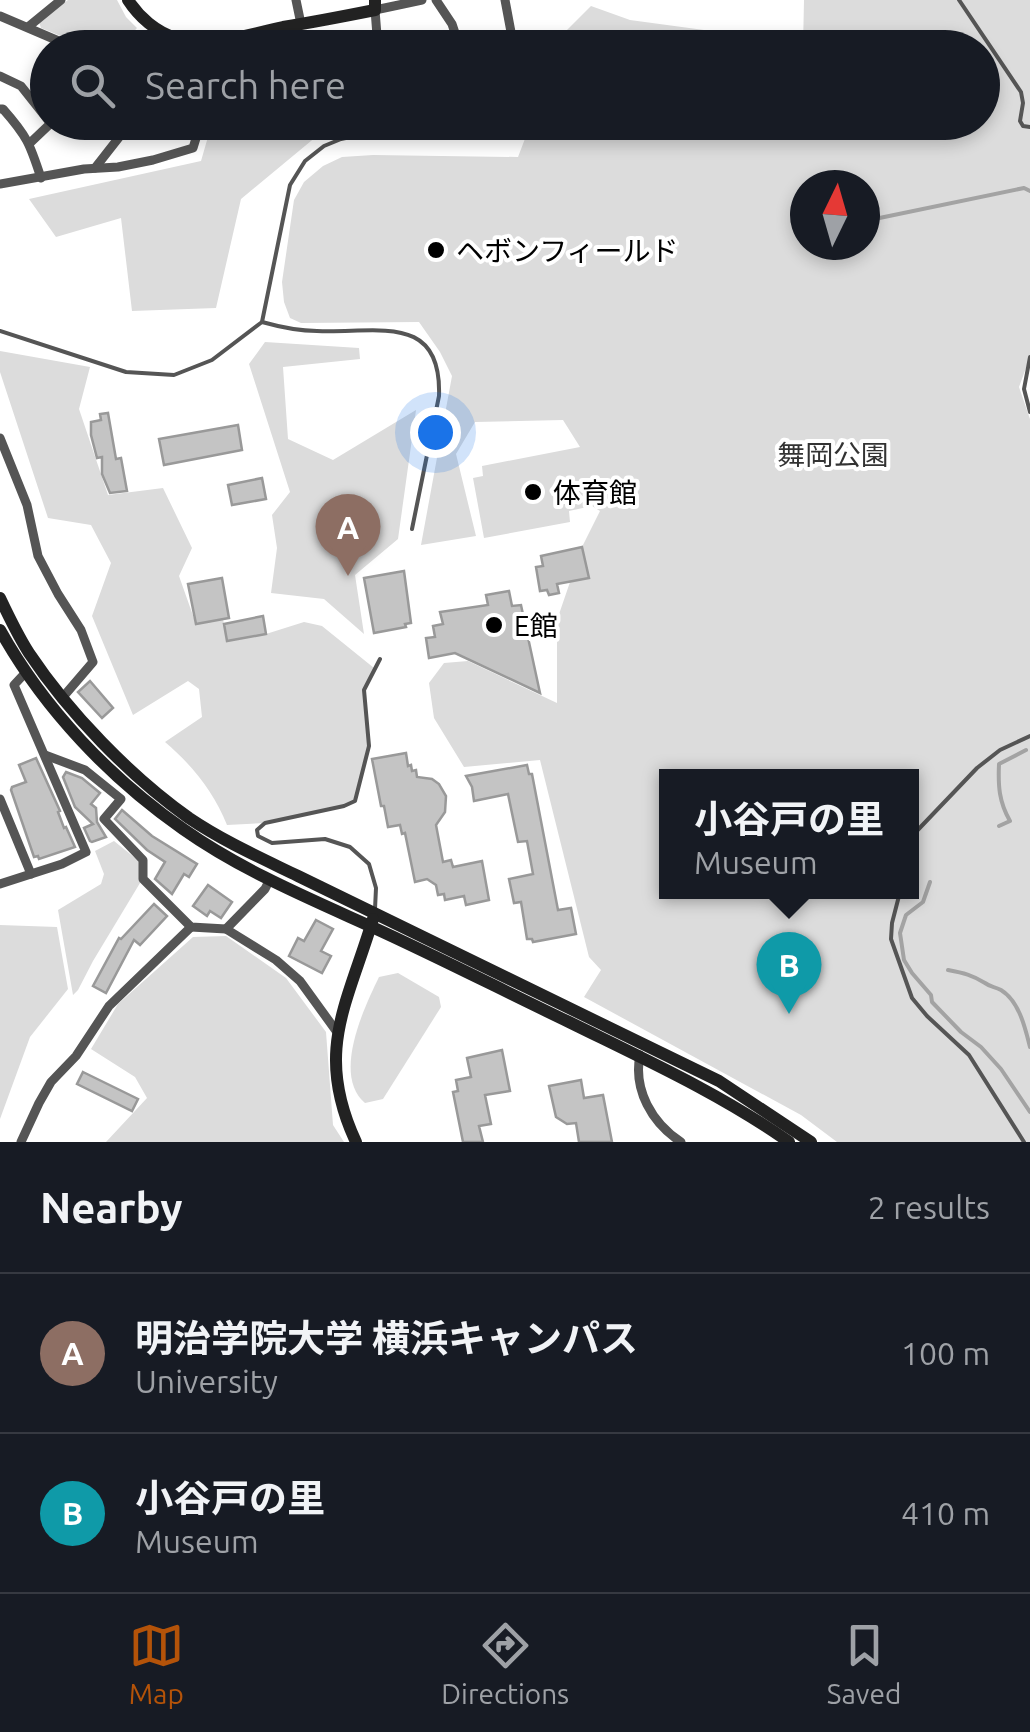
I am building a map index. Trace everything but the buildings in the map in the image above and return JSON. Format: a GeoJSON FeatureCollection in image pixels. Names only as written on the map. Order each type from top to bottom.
{"type":"FeatureCollection","features":[{"type":"Feature","properties":{"kind":"street"},"geometry":{"type":"LineString","coordinates":[[28,27],[62,0]]}},
{"type":"Feature","properties":{"kind":"street"},"geometry":{"type":"LineString","coordinates":[[128,0],[158,30]]}},
{"type":"Feature","properties":{"kind":"street"},"geometry":{"type":"LineString","coordinates":[[296,0],[301,24]]}},
{"type":"Feature","properties":{"kind":"street"},"geometry":{"type":"LineString","coordinates":[[275,30],[375,5],[422,0]]}},
{"type":"Feature","properties":{"kind":"street"},"geometry":{"type":"LineString","coordinates":[[436,0],[454,30]]}},
{"type":"Feature","properties":{"kind":"street"},"geometry":{"type":"LineString","coordinates":[[505,0],[511,30]]}},
{"type":"Feature","properties":{"kind":"street"},"geometry":{"type":"LineString","coordinates":[[375,5],[377,30]]}},
{"type":"Feature","properties":{"kind":"street"},"geometry":{"type":"LineString","coordinates":[[0,16],[35,30]]}},
{"type":"Feature","properties":{"kind":"street"},"geometry":{"type":"LineString","coordinates":[[0,76],[21,86],[30,97]]}},
{"type":"Feature","properties":{"kind":"street"},"geometry":{"type":"LineString","coordinates":[[0,109],[30,143],[41,178]]}},
{"type":"Feature","properties":{"kind":"street"},"geometry":{"type":"LineString","coordinates":[[30,143],[33,140]]}},
{"type":"Feature","properties":{"kind":"street"},"geometry":{"type":"LineString","coordinates":[[95,168],[117,140]]}},
{"type":"Feature","properties":{"kind":"street"},"geometry":{"type":"LineString","coordinates":[[0,184],[136,164],[193,148],[195,140]]}},
{"type":"Feature","properties":{"kind":"street"},"geometry":{"type":"LineString","coordinates":[[0,438],[26,504],[38,556],[82,630],[93,662],[63,696]]}},
{"type":"Feature","properties":{"kind":"street"},"geometry":{"type":"LineString","coordinates":[[0,598],[31,667],[116,754],[190,818],[373,920],[642,1050],[718,1081],[811,1142]]}},
{"type":"Feature","properties":{"kind":"street"},"geometry":{"type":"LineString","coordinates":[[0,630],[31,667],[70,728],[146,802],[186,831],[270,880],[373,920]]}},
{"type":"Feature","properties":{"kind":"street"},"geometry":{"type":"LineString","coordinates":[[0,884],[86,852],[14,685],[31,667]]}},
{"type":"Feature","properties":{"kind":"street"},"geometry":{"type":"LineString","coordinates":[[45,755],[85,770],[121,799],[104,819],[144,860],[144,879],[191,927],[226,929],[276,960],[300,981],[336,1032]]}},
{"type":"Feature","properties":{"kind":"street"},"geometry":{"type":"LineString","coordinates":[[0,799],[31,874]]}},
{"type":"Feature","properties":{"kind":"street"},"geometry":{"type":"LineString","coordinates":[[226,929],[266,889],[270,880]]}},
{"type":"Feature","properties":{"kind":"street"},"geometry":{"type":"LineString","coordinates":[[356,1142],[340,1102],[336,1032],[373,920]]}},
{"type":"Feature","properties":{"kind":"street"},"geometry":{"type":"LineString","coordinates":[[21,1142],[51,1082],[76,1056],[109,1006],[191,927]]}},
{"type":"Feature","properties":{"kind":"street"},"geometry":{"type":"LineString","coordinates":[[642,1050],[637,1069],[643,1095],[652,1116],[680,1142]]}},
{"type":"Feature","properties":{"kind":"street"},"geometry":{"type":"LineString","coordinates":[[642,1050],[789,1142]]}},
{"type":"Feature","properties":{"kind":"lane"},"geometry":{"type":"LineString","coordinates":[[960,0],[980,30]]}},
{"type":"Feature","properties":{"kind":"lane"},"geometry":{"type":"LineString","coordinates":[[1000,60],[1021,92],[1020,121],[1030,128]]}},
{"type":"Feature","properties":{"kind":"lane"},"geometry":{"type":"LineString","coordinates":[[0,330],[126,372],[174,375],[212,360],[262,322],[290,184],[305,161],[339,140]]}},
{"type":"Feature","properties":{"kind":"lane"},"geometry":{"type":"LineString","coordinates":[[262,322],[318,332],[402,332],[428,349],[440,374],[439,396],[412,530]]}},
{"type":"Feature","properties":{"kind":"lane"},"geometry":{"type":"LineString","coordinates":[[1030,357],[1024,389],[1030,412]]}},
{"type":"Feature","properties":{"kind":"lane"},"geometry":{"type":"LineString","coordinates":[[373,920],[376,888],[368,864],[350,847],[325,839],[272,843],[258,836],[257,830],[265,823],[355,801],[369,746],[364,690],[380,659]]}},
{"type":"Feature","properties":{"kind":"lane"},"geometry":{"type":"LineString","coordinates":[[919,829],[977,768],[1000,750],[1030,736]]}},
{"type":"Feature","properties":{"kind":"lane"},"geometry":{"type":"LineString","coordinates":[[898,899],[890,939],[912,998],[969,1055],[1024,1142]]}},
{"type":"Feature","properties":{"kind":"green space"},"geometry":{"type":"Polygon","coordinates":[[[68,0],[117,0],[137,28],[46,30],[39,22],[68,0]]]}},
{"type":"Feature","properties":{"kind":"green space","name":"舞岡公園"},"geometry":{"type":"Polygon","coordinates":[[[804,0],[1030,0],[1030,357],[1019,387],[1030,419],[1030,1142],[837,1142],[801,1115],[584,997],[601,970],[589,957],[540,760],[464,767],[434,718],[429,683],[444,663],[468,661],[557,703],[557,620],[582,547],[600,511],[592,506],[569,511],[570,522],[484,538],[473,478],[483,476],[482,466],[580,447],[563,420],[475,422],[456,454],[476,536],[421,545],[452,376],[440,352],[419,322],[301,323],[290,318],[284,302],[282,282],[294,200],[304,182],[342,157],[518,157],[524,140],[1000,140],[1000,30],[803,30],[804,0]]]}},
{"type":"Feature","properties":{"kind":"green space"},"geometry":{"type":"Polygon","coordinates":[[[591,6],[630,20],[704,30],[567,30],[591,6]]]}},
{"type":"Feature","properties":{"kind":"green space"},"geometry":{"type":"Polygon","coordinates":[[[207,140],[312,140],[241,199],[216,308],[132,311],[121,218],[56,237],[29,199],[201,161],[207,140]]]}},
{"type":"Feature","properties":{"kind":"green space"},"geometry":{"type":"Polygon","coordinates":[[[265,342],[359,348],[360,359],[283,367],[288,439],[333,460],[416,410],[398,539],[355,575],[364,634],[324,599],[271,593],[277,548],[272,515],[290,492],[249,364],[265,342]]]}},
{"type":"Feature","properties":{"kind":"green space"},"geometry":{"type":"Polygon","coordinates":[[[0,351],[90,367],[79,409],[108,495],[163,488],[192,548],[179,576],[196,624],[223,619],[227,641],[304,622],[322,626],[374,668],[364,690],[369,746],[355,801],[265,823],[227,825],[201,780],[165,742],[202,717],[199,689],[188,681],[133,715],[92,616],[111,563],[91,525],[48,518],[0,372],[0,351]]]}},
{"type":"Feature","properties":{"kind":"green space"},"geometry":{"type":"Polygon","coordinates":[[[114,841],[140,862],[140,883],[73,995],[58,910],[101,884],[104,874],[95,851],[114,841]]]}},
{"type":"Feature","properties":{"kind":"green space"},"geometry":{"type":"Polygon","coordinates":[[[0,925],[57,927],[68,989],[30,1037],[0,1119],[0,925]]]}},
{"type":"Feature","properties":{"kind":"green space"},"geometry":{"type":"Polygon","coordinates":[[[226,936],[286,978],[326,1032],[333,1125],[344,1142],[106,1142],[147,1098],[135,1077],[91,1049],[118,1004],[193,937],[226,936]]]}},
{"type":"Feature","properties":{"kind":"green space"},"geometry":{"type":"Polygon","coordinates":[[[398,973],[439,997],[441,1007],[383,1099],[365,1103],[351,1076],[354,1041],[379,977],[398,973]]]}},
{"type":"Feature","properties":{"kind":"waterway"},"geometry":{"type":"LineString","coordinates":[[880,218],[1024,188],[1030,191]]}},
{"type":"Feature","properties":{"kind":"waterway"},"geometry":{"type":"LineString","coordinates":[[999,826],[1010,821],[1000,794],[999,764],[1026,750]]}},
{"type":"Feature","properties":{"kind":"waterway"},"geometry":{"type":"LineString","coordinates":[[930,882],[923,902],[906,915],[900,933],[904,960],[931,995],[932,1002],[1001,1069],[1030,1112]]}},
{"type":"Feature","properties":{"kind":"waterway"},"geometry":{"type":"LineString","coordinates":[[948,970],[972,976],[1007,995],[1020,1015],[1030,1047]]}},
{"type":"Feature","properties":{"kind":"place","name":"ヘボンフィールド"},"geometry":{"type":"Point","coordinates":[436,250]}},
{"type":"Feature","properties":{"kind":"place","name":"体育館"},"geometry":{"type":"Point","coordinates":[533,492]}},
{"type":"Feature","properties":{"kind":"place","name":"明治学院大学 横浜キャンパス"},"geometry":{"type":"Point","coordinates":[348,576]}},
{"type":"Feature","properties":{"kind":"place","name":"E館"},"geometry":{"type":"Point","coordinates":[494,625]}},
{"type":"Feature","properties":{"kind":"place","name":"小谷戸の里"},"geometry":{"type":"Point","coordinates":[789,1014]}}]}
